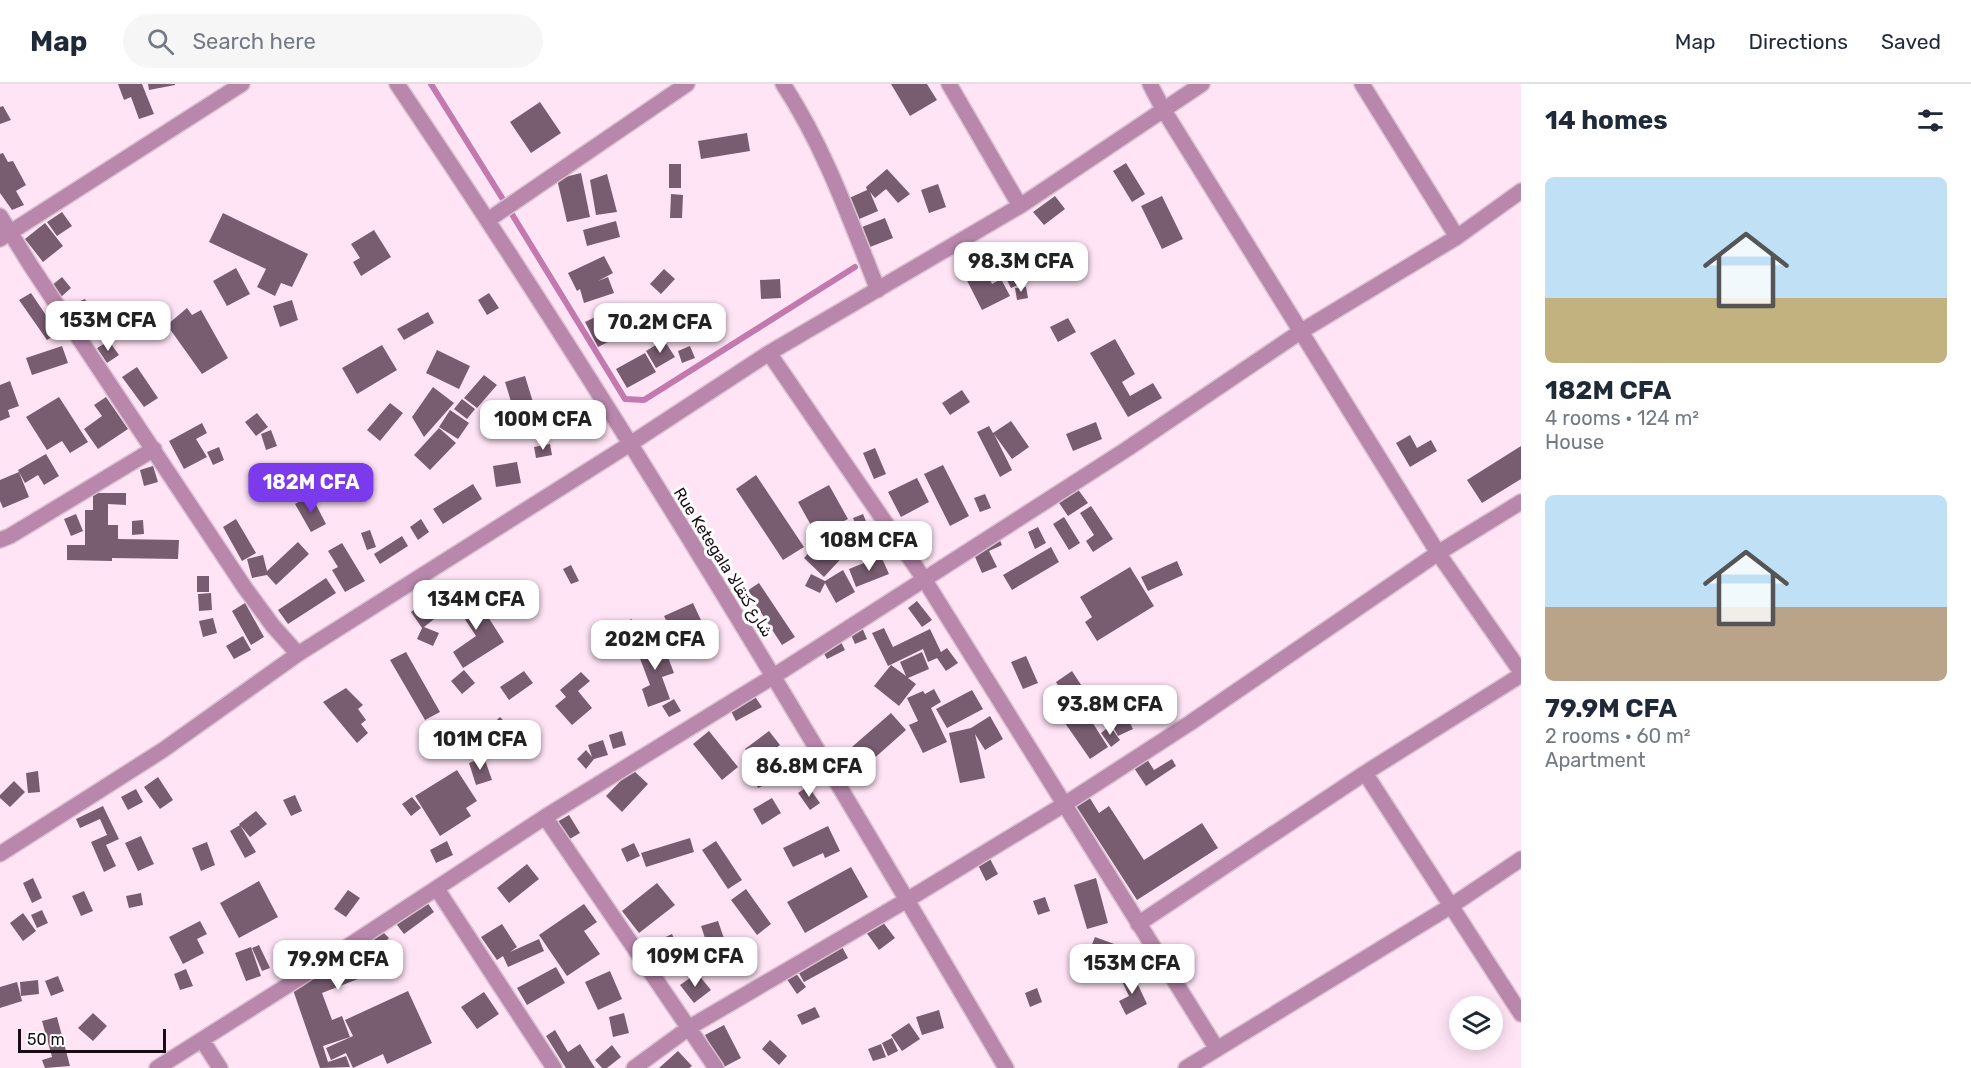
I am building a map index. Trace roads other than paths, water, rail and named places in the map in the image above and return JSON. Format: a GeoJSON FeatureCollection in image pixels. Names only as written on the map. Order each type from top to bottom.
{"type":"FeatureCollection","features":[{"type":"Feature","properties":{"kind":"street"},"geometry":{"type":"LineString","coordinates":[[5,236],[242,84]]}},
{"type":"Feature","properties":{"kind":"street","name":"Rue Ketegala شارع كتقالا"},"geometry":{"type":"LineString","coordinates":[[397,84],[488,220],[774,676],[1006,1068]]}},
{"type":"Feature","properties":{"kind":"street"},"geometry":{"type":"LineString","coordinates":[[488,220],[687,84]]}},
{"type":"Feature","properties":{"kind":"street"},"geometry":{"type":"LineString","coordinates":[[783,84],[825,159],[878,290]]}},
{"type":"Feature","properties":{"kind":"street"},"geometry":{"type":"LineString","coordinates":[[949,84],[1020,206]]}},
{"type":"Feature","properties":{"kind":"street"},"geometry":{"type":"LineString","coordinates":[[1138,924],[1365,773],[1521,674],[1438,553],[1163,109],[1150,84]]}},
{"type":"Feature","properties":{"kind":"street"},"geometry":{"type":"LineString","coordinates":[[0,854],[163,750],[298,654],[630,444],[769,353],[1020,206],[1202,84]]}},
{"type":"Feature","properties":{"kind":"street"},"geometry":{"type":"LineString","coordinates":[[1362,84],[1457,237]]}},
{"type":"Feature","properties":{"kind":"street"},"geometry":{"type":"LineString","coordinates":[[157,1068],[545,817],[774,676],[1127,449],[1300,332],[1457,237],[1521,191]]}},
{"type":"Feature","properties":{"kind":"street"},"geometry":{"type":"LineString","coordinates":[[0,216],[5,236],[154,449],[256,604],[298,654]]}},
{"type":"Feature","properties":{"kind":"street"},"geometry":{"type":"LineString","coordinates":[[769,353],[924,579],[1217,1049]]}},
{"type":"Feature","properties":{"kind":"street"},"geometry":{"type":"LineString","coordinates":[[0,540],[154,449]]}},
{"type":"Feature","properties":{"kind":"street"},"geometry":{"type":"LineString","coordinates":[[634,1068],[690,1027],[1065,804],[1190,723],[1438,553],[1521,502]]}},
{"type":"Feature","properties":{"kind":"street"},"geometry":{"type":"LineString","coordinates":[[1365,773],[1521,1014]]}},
{"type":"Feature","properties":{"kind":"street"},"geometry":{"type":"LineString","coordinates":[[545,817],[621,932],[690,1027],[716,1068]]}},
{"type":"Feature","properties":{"kind":"street"},"geometry":{"type":"LineString","coordinates":[[1186,1068],[1451,906],[1521,859]]}},
{"type":"Feature","properties":{"kind":"street"},"geometry":{"type":"LineString","coordinates":[[437,889],[554,1068]]}},
{"type":"Feature","properties":{"kind":"street"},"geometry":{"type":"LineString","coordinates":[[202,1041],[220,1068]]}},
{"type":"Feature","properties":{"kind":"waterway"},"geometry":{"type":"LineString","coordinates":[[431,84],[504,201]]}},
{"type":"Feature","properties":{"kind":"waterway"},"geometry":{"type":"LineString","coordinates":[[510,211],[625,399],[644,400],[855,267]]}}]}
